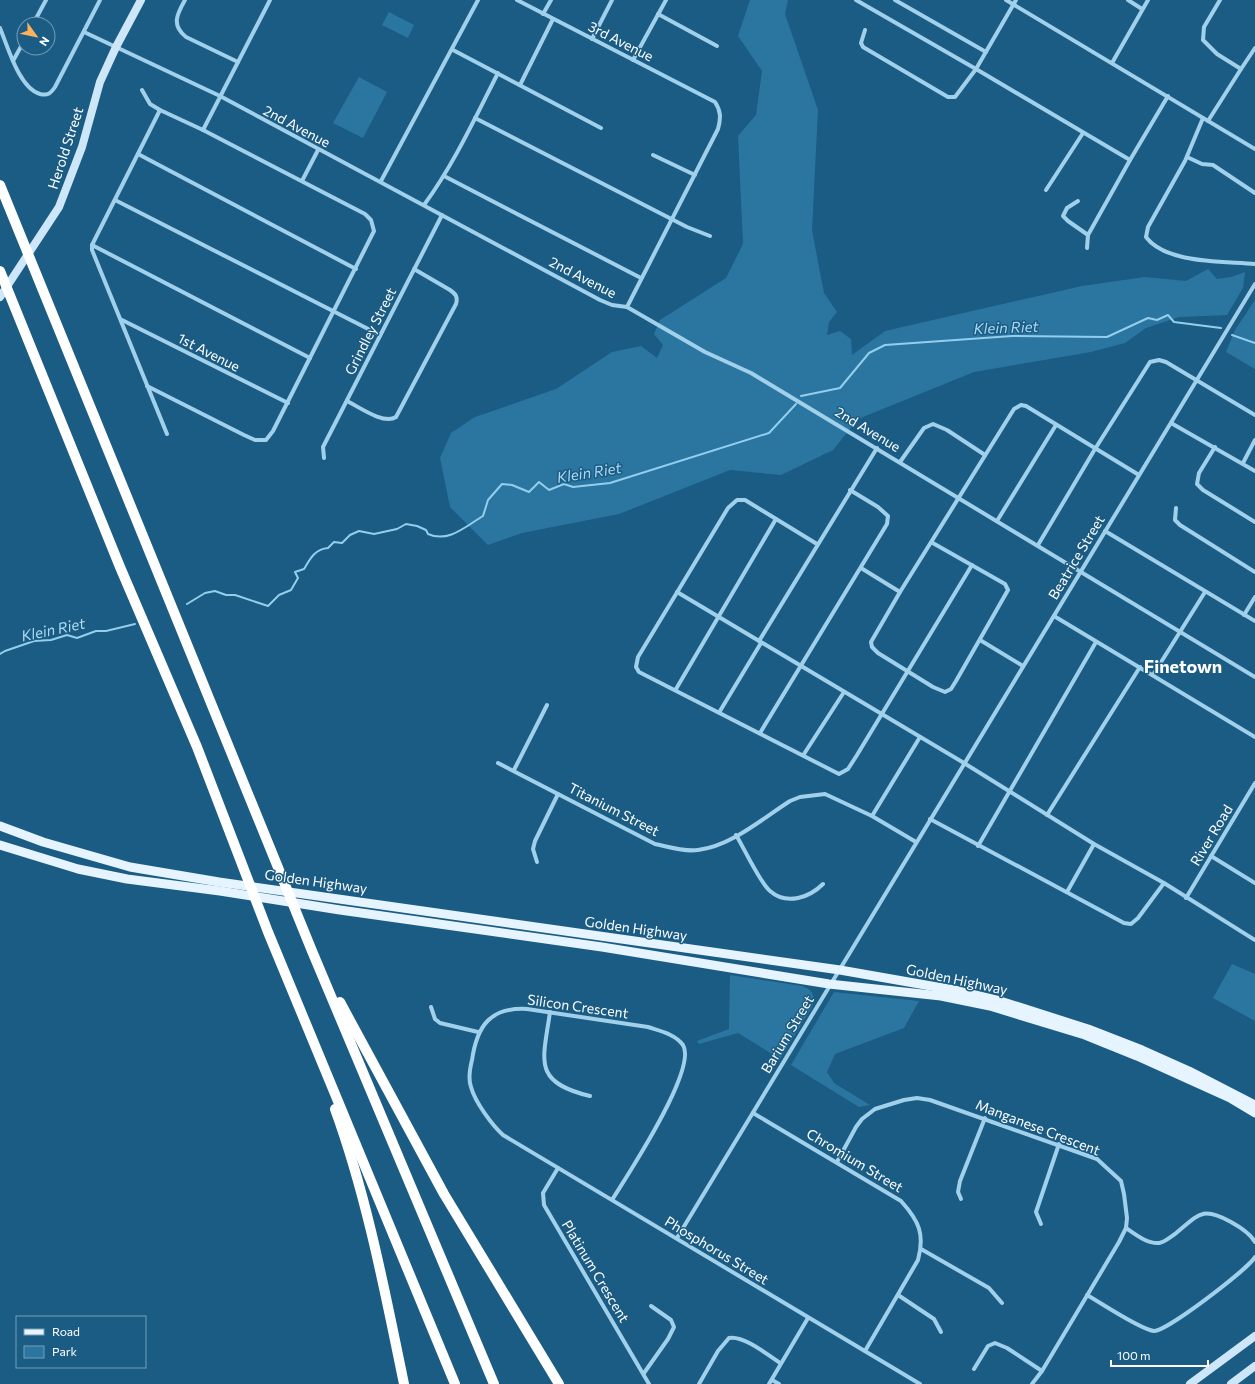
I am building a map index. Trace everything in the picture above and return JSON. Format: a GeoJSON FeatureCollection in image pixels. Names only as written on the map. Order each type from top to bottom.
{"type":"FeatureCollection","features":[{"type":"Feature","properties":{"kind":"highway"},"geometry":{"type":"LineString","coordinates":[[0,185],[312,951],[494,1384]]}},
{"type":"Feature","properties":{"kind":"highway"},"geometry":{"type":"LineString","coordinates":[[0,271],[120,567],[197,747],[268,932],[455,1384]]}},
{"type":"Feature","properties":{"kind":"highway"},"geometry":{"type":"LineString","coordinates":[[312,951],[444,1194],[559,1384]]}},
{"type":"Feature","properties":{"kind":"highway"},"geometry":{"type":"LineString","coordinates":[[286,973],[352,1155],[404,1384]]}},
{"type":"Feature","properties":{"kind":"main road","name":"Golden Highway"},"geometry":{"type":"LineString","coordinates":[[0,826],[43,842],[130,866],[340,910],[602,947],[829,984],[941,996],[990,1006],[1085,1035],[1230,1098],[1255,1113]]}},
{"type":"Feature","properties":{"kind":"main road","name":"Golden Highway"},"geometry":{"type":"LineString","coordinates":[[0,845],[38,858],[78,869],[127,879],[220,886],[342,899],[840,970],[954,990],[1000,1001],[1088,1029],[1142,1050],[1189,1071],[1255,1105]]}},
{"type":"Feature","properties":{"kind":"street"},"geometry":{"type":"LineString","coordinates":[[37,16],[46,0]]}},
{"type":"Feature","properties":{"kind":"street"},"geometry":{"type":"LineString","coordinates":[[0,28],[13,60],[26,86],[36,93],[45,96],[49,94],[100,0]]}},
{"type":"Feature","properties":{"kind":"street","name":"Herold Street"},"geometry":{"type":"LineString","coordinates":[[0,297],[59,207],[82,147],[100,82],[116,47],[141,0]]}},
{"type":"Feature","properties":{"kind":"street"},"geometry":{"type":"LineString","coordinates":[[185,0],[176,18],[176,24],[180,32],[186,37],[238,62]]}},
{"type":"Feature","properties":{"kind":"street"},"geometry":{"type":"LineString","coordinates":[[202,130],[270,0]]}},
{"type":"Feature","properties":{"kind":"street"},"geometry":{"type":"LineString","coordinates":[[381,181],[453,50],[478,0]]}},
{"type":"Feature","properties":{"kind":"street","name":"3rd Avenue"},"geometry":{"type":"LineString","coordinates":[[517,0],[715,102],[719,108],[720,120],[718,128],[695,175]]}},
{"type":"Feature","properties":{"kind":"street"},"geometry":{"type":"LineString","coordinates":[[543,14],[551,0]]}},
{"type":"Feature","properties":{"kind":"street"},"geometry":{"type":"LineString","coordinates":[[592,39],[612,0]]}},
{"type":"Feature","properties":{"kind":"street"},"geometry":{"type":"LineString","coordinates":[[633,60],[666,0]]}},
{"type":"Feature","properties":{"kind":"street"},"geometry":{"type":"LineString","coordinates":[[856,0],[1130,160]]}},
{"type":"Feature","properties":{"kind":"street"},"geometry":{"type":"LineString","coordinates":[[895,0],[986,52]]}},
{"type":"Feature","properties":{"kind":"street"},"geometry":{"type":"LineString","coordinates":[[1006,0],[1015,2],[1112,63],[1255,149]]}},
{"type":"Feature","properties":{"kind":"street"},"geometry":{"type":"LineString","coordinates":[[1128,0],[1142,9]]}},
{"type":"Feature","properties":{"kind":"street"},"geometry":{"type":"LineString","coordinates":[[1112,63],[1148,0]]}},
{"type":"Feature","properties":{"kind":"street"},"geometry":{"type":"LineString","coordinates":[[1220,0],[1204,27],[1203,40],[1217,54],[1242,69]]}},
{"type":"Feature","properties":{"kind":"street"},"geometry":{"type":"LineString","coordinates":[[865,30],[861,43],[863,47],[948,97],[955,97],[976,69],[1015,2]]}},
{"type":"Feature","properties":{"kind":"street"},"geometry":{"type":"LineString","coordinates":[[658,14],[717,46]]}},
{"type":"Feature","properties":{"kind":"street"},"geometry":{"type":"LineString","coordinates":[[520,85],[553,19]]}},
{"type":"Feature","properties":{"kind":"street","name":"2nd Avenue"},"geometry":{"type":"LineString","coordinates":[[84,32],[138,59],[220,96],[318,150],[381,181],[600,300],[612,305],[627,307],[705,352],[751,373],[998,520],[1255,677]]}},
{"type":"Feature","properties":{"kind":"street"},"geometry":{"type":"LineString","coordinates":[[1208,121],[1255,48]]}},
{"type":"Feature","properties":{"kind":"street"},"geometry":{"type":"LineString","coordinates":[[453,50],[600,128]]}},
{"type":"Feature","properties":{"kind":"street"},"geometry":{"type":"LineString","coordinates":[[13,60],[16,55]]}},
{"type":"Feature","properties":{"kind":"street"},"geometry":{"type":"LineString","coordinates":[[424,205],[444,176],[498,74]]}},
{"type":"Feature","properties":{"kind":"street"},"geometry":{"type":"LineString","coordinates":[[142,90],[150,104],[160,110],[365,214],[371,220],[374,231],[288,403],[269,437],[262,441],[255,440],[147,386]]}},
{"type":"Feature","properties":{"kind":"street"},"geometry":{"type":"LineString","coordinates":[[1087,248],[1088,235],[1168,96]]}},
{"type":"Feature","properties":{"kind":"street"},"geometry":{"type":"LineString","coordinates":[[160,110],[92,245],[96,260],[167,434]]}},
{"type":"Feature","properties":{"kind":"street"},"geometry":{"type":"LineString","coordinates":[[475,118],[694,230],[710,236]]}},
{"type":"Feature","properties":{"kind":"street"},"geometry":{"type":"LineString","coordinates":[[1203,118],[1187,157],[1148,227],[1146,237],[1154,245],[1184,258],[1255,264]]}},
{"type":"Feature","properties":{"kind":"street"},"geometry":{"type":"LineString","coordinates":[[1046,190],[1083,133]]}},
{"type":"Feature","properties":{"kind":"street"},"geometry":{"type":"LineString","coordinates":[[302,181],[318,150]]}},
{"type":"Feature","properties":{"kind":"street"},"geometry":{"type":"LineString","coordinates":[[138,154],[356,269]]}},
{"type":"Feature","properties":{"kind":"street"},"geometry":{"type":"LineString","coordinates":[[627,307],[695,175],[653,155]]}},
{"type":"Feature","properties":{"kind":"street"},"geometry":{"type":"LineString","coordinates":[[1187,157],[1202,164],[1213,165],[1255,193]]}},
{"type":"Feature","properties":{"kind":"street"},"geometry":{"type":"LineString","coordinates":[[444,176],[641,278]]}},
{"type":"Feature","properties":{"kind":"street"},"geometry":{"type":"LineString","coordinates":[[115,200],[380,335]]}},
{"type":"Feature","properties":{"kind":"street"},"geometry":{"type":"LineString","coordinates":[[1078,201],[1067,208],[1063,216],[1088,235]]}},
{"type":"Feature","properties":{"kind":"street","name":"Grindley Street"},"geometry":{"type":"LineString","coordinates":[[324,458],[324,447],[442,215]]}},
{"type":"Feature","properties":{"kind":"street"},"geometry":{"type":"LineString","coordinates":[[92,245],[310,358]]}},
{"type":"Feature","properties":{"kind":"street"},"geometry":{"type":"LineString","coordinates":[[347,401],[383,419],[391,420],[398,414],[457,299],[455,294],[450,290],[414,269]]}},
{"type":"Feature","properties":{"kind":"street","name":"Beatrice Street"},"geometry":{"type":"LineString","coordinates":[[916,842],[1255,284]]}},
{"type":"Feature","properties":{"kind":"street","name":"1st Avenue"},"geometry":{"type":"LineString","coordinates":[[121,320],[288,403]]}},
{"type":"Feature","properties":{"kind":"street"},"geometry":{"type":"LineString","coordinates":[[1038,545],[1095,449],[1150,362],[1155,360],[1166,362],[1255,415]]}},
{"type":"Feature","properties":{"kind":"street"},"geometry":{"type":"LineString","coordinates":[[931,542],[1005,584],[1008,590],[980,640],[949,690],[940,691],[878,653],[871,645],[873,638],[900,592],[1007,418],[1014,409],[1021,405],[1026,406],[1139,475]]}},
{"type":"Feature","properties":{"kind":"street"},"geometry":{"type":"LineString","coordinates":[[1171,423],[1255,471]]}},
{"type":"Feature","properties":{"kind":"street"},"geometry":{"type":"LineString","coordinates":[[900,462],[924,428],[933,424],[947,430],[984,455]]}},
{"type":"Feature","properties":{"kind":"street"},"geometry":{"type":"LineString","coordinates":[[998,520],[1056,425]]}},
{"type":"Feature","properties":{"kind":"street"},"geometry":{"type":"LineString","coordinates":[[1243,463],[1255,440]]}},
{"type":"Feature","properties":{"kind":"street"},"geometry":{"type":"LineString","coordinates":[[1215,447],[1199,473],[1197,484],[1203,490],[1255,522]]}},
{"type":"Feature","properties":{"kind":"street"},"geometry":{"type":"LineString","coordinates":[[720,711],[816,544],[877,448]]}},
{"type":"Feature","properties":{"kind":"street"},"geometry":{"type":"LineString","coordinates":[[760,733],[802,667],[884,529],[888,519],[884,511],[850,490]]}},
{"type":"Feature","properties":{"kind":"street"},"geometry":{"type":"LineString","coordinates":[[816,544],[745,500],[737,500],[733,503],[677,592],[636,664],[639,672],[676,689],[804,754],[836,773],[843,773],[848,769],[972,565]]}},
{"type":"Feature","properties":{"kind":"street"},"geometry":{"type":"LineString","coordinates":[[1176,508],[1175,520],[1180,525],[1255,572]]}},
{"type":"Feature","properties":{"kind":"street"},"geometry":{"type":"LineString","coordinates":[[676,689],[776,519]]}},
{"type":"Feature","properties":{"kind":"street"},"geometry":{"type":"LineString","coordinates":[[1105,531],[1255,621]]}},
{"type":"Feature","properties":{"kind":"street"},"geometry":{"type":"LineString","coordinates":[[861,568],[900,592]]}},
{"type":"Feature","properties":{"kind":"street"},"geometry":{"type":"LineString","coordinates":[[677,592],[1255,940]]}},
{"type":"Feature","properties":{"kind":"street"},"geometry":{"type":"LineString","coordinates":[[1153,675],[1205,592]]}},
{"type":"Feature","properties":{"kind":"street"},"geometry":{"type":"LineString","coordinates":[[1244,615],[1255,597]]}},
{"type":"Feature","properties":{"kind":"street"},"geometry":{"type":"LineString","coordinates":[[1054,616],[1255,737]]}},
{"type":"Feature","properties":{"kind":"street"},"geometry":{"type":"LineString","coordinates":[[980,640],[1023,666]]}},
{"type":"Feature","properties":{"kind":"street"},"geometry":{"type":"LineString","coordinates":[[978,846],[1096,642]]}},
{"type":"Feature","properties":{"kind":"street"},"geometry":{"type":"LineString","coordinates":[[1047,815],[1140,667]]}},
{"type":"Feature","properties":{"kind":"street"},"geometry":{"type":"LineString","coordinates":[[804,754],[844,692]]}},
{"type":"Feature","properties":{"kind":"street"},"geometry":{"type":"LineString","coordinates":[[514,770],[547,705]]}},
{"type":"Feature","properties":{"kind":"street"},"geometry":{"type":"LineString","coordinates":[[872,816],[920,737]]}},
{"type":"Feature","properties":{"kind":"street","name":"Titanium Street"},"geometry":{"type":"LineString","coordinates":[[498,763],[655,844],[679,849],[698,850],[724,842],[790,802],[812,794],[825,794],[872,816],[916,842]]}},
{"type":"Feature","properties":{"kind":"street","name":"River Road"},"geometry":{"type":"LineString","coordinates":[[1186,898],[1255,783]]}},
{"type":"Feature","properties":{"kind":"street"},"geometry":{"type":"LineString","coordinates":[[537,862],[533,849],[535,841],[558,794]]}},
{"type":"Feature","properties":{"kind":"street"},"geometry":{"type":"LineString","coordinates":[[930,819],[978,846],[1128,924],[1138,918],[1164,884]]}},
{"type":"Feature","properties":{"kind":"street"},"geometry":{"type":"LineString","coordinates":[[736,836],[765,885],[776,895],[786,899],[802,897],[814,893],[823,884]]}},
{"type":"Feature","properties":{"kind":"street","name":"Barium Street"},"geometry":{"type":"LineString","coordinates":[[677,1238],[916,842]]}},
{"type":"Feature","properties":{"kind":"street"},"geometry":{"type":"LineString","coordinates":[[1067,892],[1094,844]]}},
{"type":"Feature","properties":{"kind":"street"},"geometry":{"type":"LineString","coordinates":[[1211,856],[1255,883]]}},
{"type":"Feature","properties":{"kind":"street"},"geometry":{"type":"LineString","coordinates":[[431,1008],[435,1019],[440,1023],[478,1032],[474,1043],[470,1076],[471,1087],[477,1100],[496,1129],[558,1168]]}},
{"type":"Feature","properties":{"kind":"street","name":"Silicon Crescent"},"geometry":{"type":"LineString","coordinates":[[478,1032],[495,1015],[507,1010],[515,1009],[550,1012],[648,1027],[676,1038],[684,1049],[685,1060],[680,1081],[666,1110],[612,1200]]}},
{"type":"Feature","properties":{"kind":"street"},"geometry":{"type":"LineString","coordinates":[[550,1012],[544,1062],[546,1072],[550,1078],[570,1090],[590,1096]]}},
{"type":"Feature","properties":{"kind":"street","name":"Manganese Crescent"},"geometry":{"type":"LineString","coordinates":[[837,1162],[862,1119],[875,1110],[888,1104],[917,1098],[930,1100],[985,1118],[1097,1159],[1121,1181],[1127,1207],[1126,1228],[1042,1371],[1032,1384]]}},
{"type":"Feature","properties":{"kind":"street","name":"Chromium Street"},"geometry":{"type":"LineString","coordinates":[[753,1113],[901,1201],[916,1219],[921,1234],[921,1249],[918,1260],[865,1351]]}},
{"type":"Feature","properties":{"kind":"street"},"geometry":{"type":"LineString","coordinates":[[961,1199],[959,1187],[985,1118]]}},
{"type":"Feature","properties":{"kind":"street"},"geometry":{"type":"LineString","coordinates":[[1041,1224],[1036,1212],[1059,1144]]}},
{"type":"Feature","properties":{"kind":"street","name":"Phosphorus Street"},"geometry":{"type":"LineString","coordinates":[[558,1168],[865,1351]]}},
{"type":"Feature","properties":{"kind":"street","name":"Platinum Crescent"},"geometry":{"type":"LineString","coordinates":[[558,1168],[544,1193],[544,1205],[644,1373],[649,1384]]}},
{"type":"Feature","properties":{"kind":"street"},"geometry":{"type":"LineString","coordinates":[[1126,1228],[1144,1239],[1158,1243],[1168,1240],[1194,1218],[1203,1213],[1212,1213],[1237,1226],[1255,1242]]}},
{"type":"Feature","properties":{"kind":"street"},"geometry":{"type":"LineString","coordinates":[[921,1249],[989,1288],[1002,1303]]}},
{"type":"Feature","properties":{"kind":"street"},"geometry":{"type":"LineString","coordinates":[[1087,1295],[1147,1329],[1158,1331],[1176,1320],[1238,1274],[1255,1257]]}},
{"type":"Feature","properties":{"kind":"street"},"geometry":{"type":"LineString","coordinates":[[898,1295],[934,1318],[941,1332]]}},
{"type":"Feature","properties":{"kind":"street"},"geometry":{"type":"LineString","coordinates":[[644,1373],[668,1339],[674,1327],[671,1320],[651,1306]]}},
{"type":"Feature","properties":{"kind":"street"},"geometry":{"type":"LineString","coordinates":[[769,1384],[780,1363],[808,1318]]}},
{"type":"Feature","properties":{"kind":"street"},"geometry":{"type":"LineString","coordinates":[[1190,1384],[1255,1336]]}},
{"type":"Feature","properties":{"kind":"street"},"geometry":{"type":"LineString","coordinates":[[699,1384],[718,1351],[729,1338],[734,1337],[742,1339],[780,1363]]}},
{"type":"Feature","properties":{"kind":"street"},"geometry":{"type":"LineString","coordinates":[[974,1369],[988,1346],[995,1343],[1007,1348],[1042,1371]]}},
{"type":"Feature","properties":{"kind":"street"},"geometry":{"type":"LineString","coordinates":[[865,1351],[920,1384]]}},
{"type":"Feature","properties":{"kind":"street"},"geometry":{"type":"LineString","coordinates":[[1231,1384],[1255,1366]]}},
{"type":"Feature","properties":{"kind":"street"},"geometry":{"type":"LineString","coordinates":[[772,1380],[779,1384]]}},
{"type":"Feature","properties":{"kind":"green space"},"geometry":{"type":"Polygon","coordinates":[[[750,0],[788,0],[785,14],[818,110],[812,230],[824,293],[837,312],[829,322],[827,335],[840,331],[851,339],[852,355],[885,331],[1082,286],[1145,277],[1186,281],[1208,269],[1217,279],[1231,277],[1245,272],[1243,288],[1227,315],[1179,317],[1146,328],[1125,343],[1091,352],[974,372],[858,419],[833,450],[781,475],[730,470],[619,514],[522,533],[488,545],[450,507],[440,458],[451,433],[475,417],[556,389],[612,352],[641,346],[657,358],[663,345],[654,334],[660,320],[726,278],[743,244],[738,136],[756,115],[762,71],[738,36],[750,0]]]}},
{"type":"Feature","properties":{"kind":"green space"},"geometry":{"type":"Polygon","coordinates":[[[389,12],[414,25],[408,38],[382,25],[389,12]]]}},
{"type":"Feature","properties":{"kind":"green space"},"geometry":{"type":"Polygon","coordinates":[[[359,77],[387,92],[363,138],[333,123],[359,77]]]}},
{"type":"Feature","properties":{"kind":"green space"},"geometry":{"type":"Polygon","coordinates":[[[1255,300],[1255,369],[1226,352],[1235,330],[1255,300]]]}},
{"type":"Feature","properties":{"kind":"green space"},"geometry":{"type":"Polygon","coordinates":[[[1232,964],[1255,974],[1255,1021],[1213,998],[1232,964]]]}},
{"type":"Feature","properties":{"kind":"green space"},"geometry":{"type":"Polygon","coordinates":[[[730,975],[802,986],[809,989],[813,994],[814,1000],[812,1007],[780,1059],[738,1033],[699,1044],[697,1041],[729,1029],[730,975]]]}},
{"type":"Feature","properties":{"kind":"green space"},"geometry":{"type":"Polygon","coordinates":[[[834,992],[919,1001],[904,1028],[835,1054],[827,1072],[834,1083],[870,1105],[859,1107],[791,1065],[834,992]]]}},
{"type":"Feature","properties":{"kind":"waterway","name":"Klein Riet"},"geometry":{"type":"LineString","coordinates":[[801,396],[840,388],[869,353],[885,345],[1012,336],[1107,337],[1148,318],[1157,320],[1168,315],[1174,322],[1221,328]]}},
{"type":"Feature","properties":{"kind":"waterway","name":"Klein Riet"},"geometry":{"type":"LineString","coordinates":[[1232,335],[1255,343]]}},
{"type":"Feature","properties":{"kind":"waterway","name":"Klein Riet"},"geometry":{"type":"LineString","coordinates":[[187,604],[205,593],[215,591],[226,595],[235,595],[268,606],[279,595],[291,590],[298,578],[295,572],[304,569],[316,552],[328,548],[334,542],[342,543],[350,535],[359,531],[374,534],[397,529],[406,524],[417,526],[426,530],[428,534],[435,536],[442,537],[449,535],[463,529],[483,516],[488,500],[502,484],[512,485],[529,492],[539,482],[549,490],[564,484],[573,487],[610,483],[769,433],[796,404]]}},
{"type":"Feature","properties":{"kind":"waterway","name":"Klein Riet"},"geometry":{"type":"LineString","coordinates":[[0,654],[34,641],[51,640],[67,635],[77,638],[96,631],[106,631],[135,624]]}},
{"type":"Feature","properties":{"kind":"district","name":"Finetown"},"geometry":{"type":"Point","coordinates":[1183,666]}}]}
